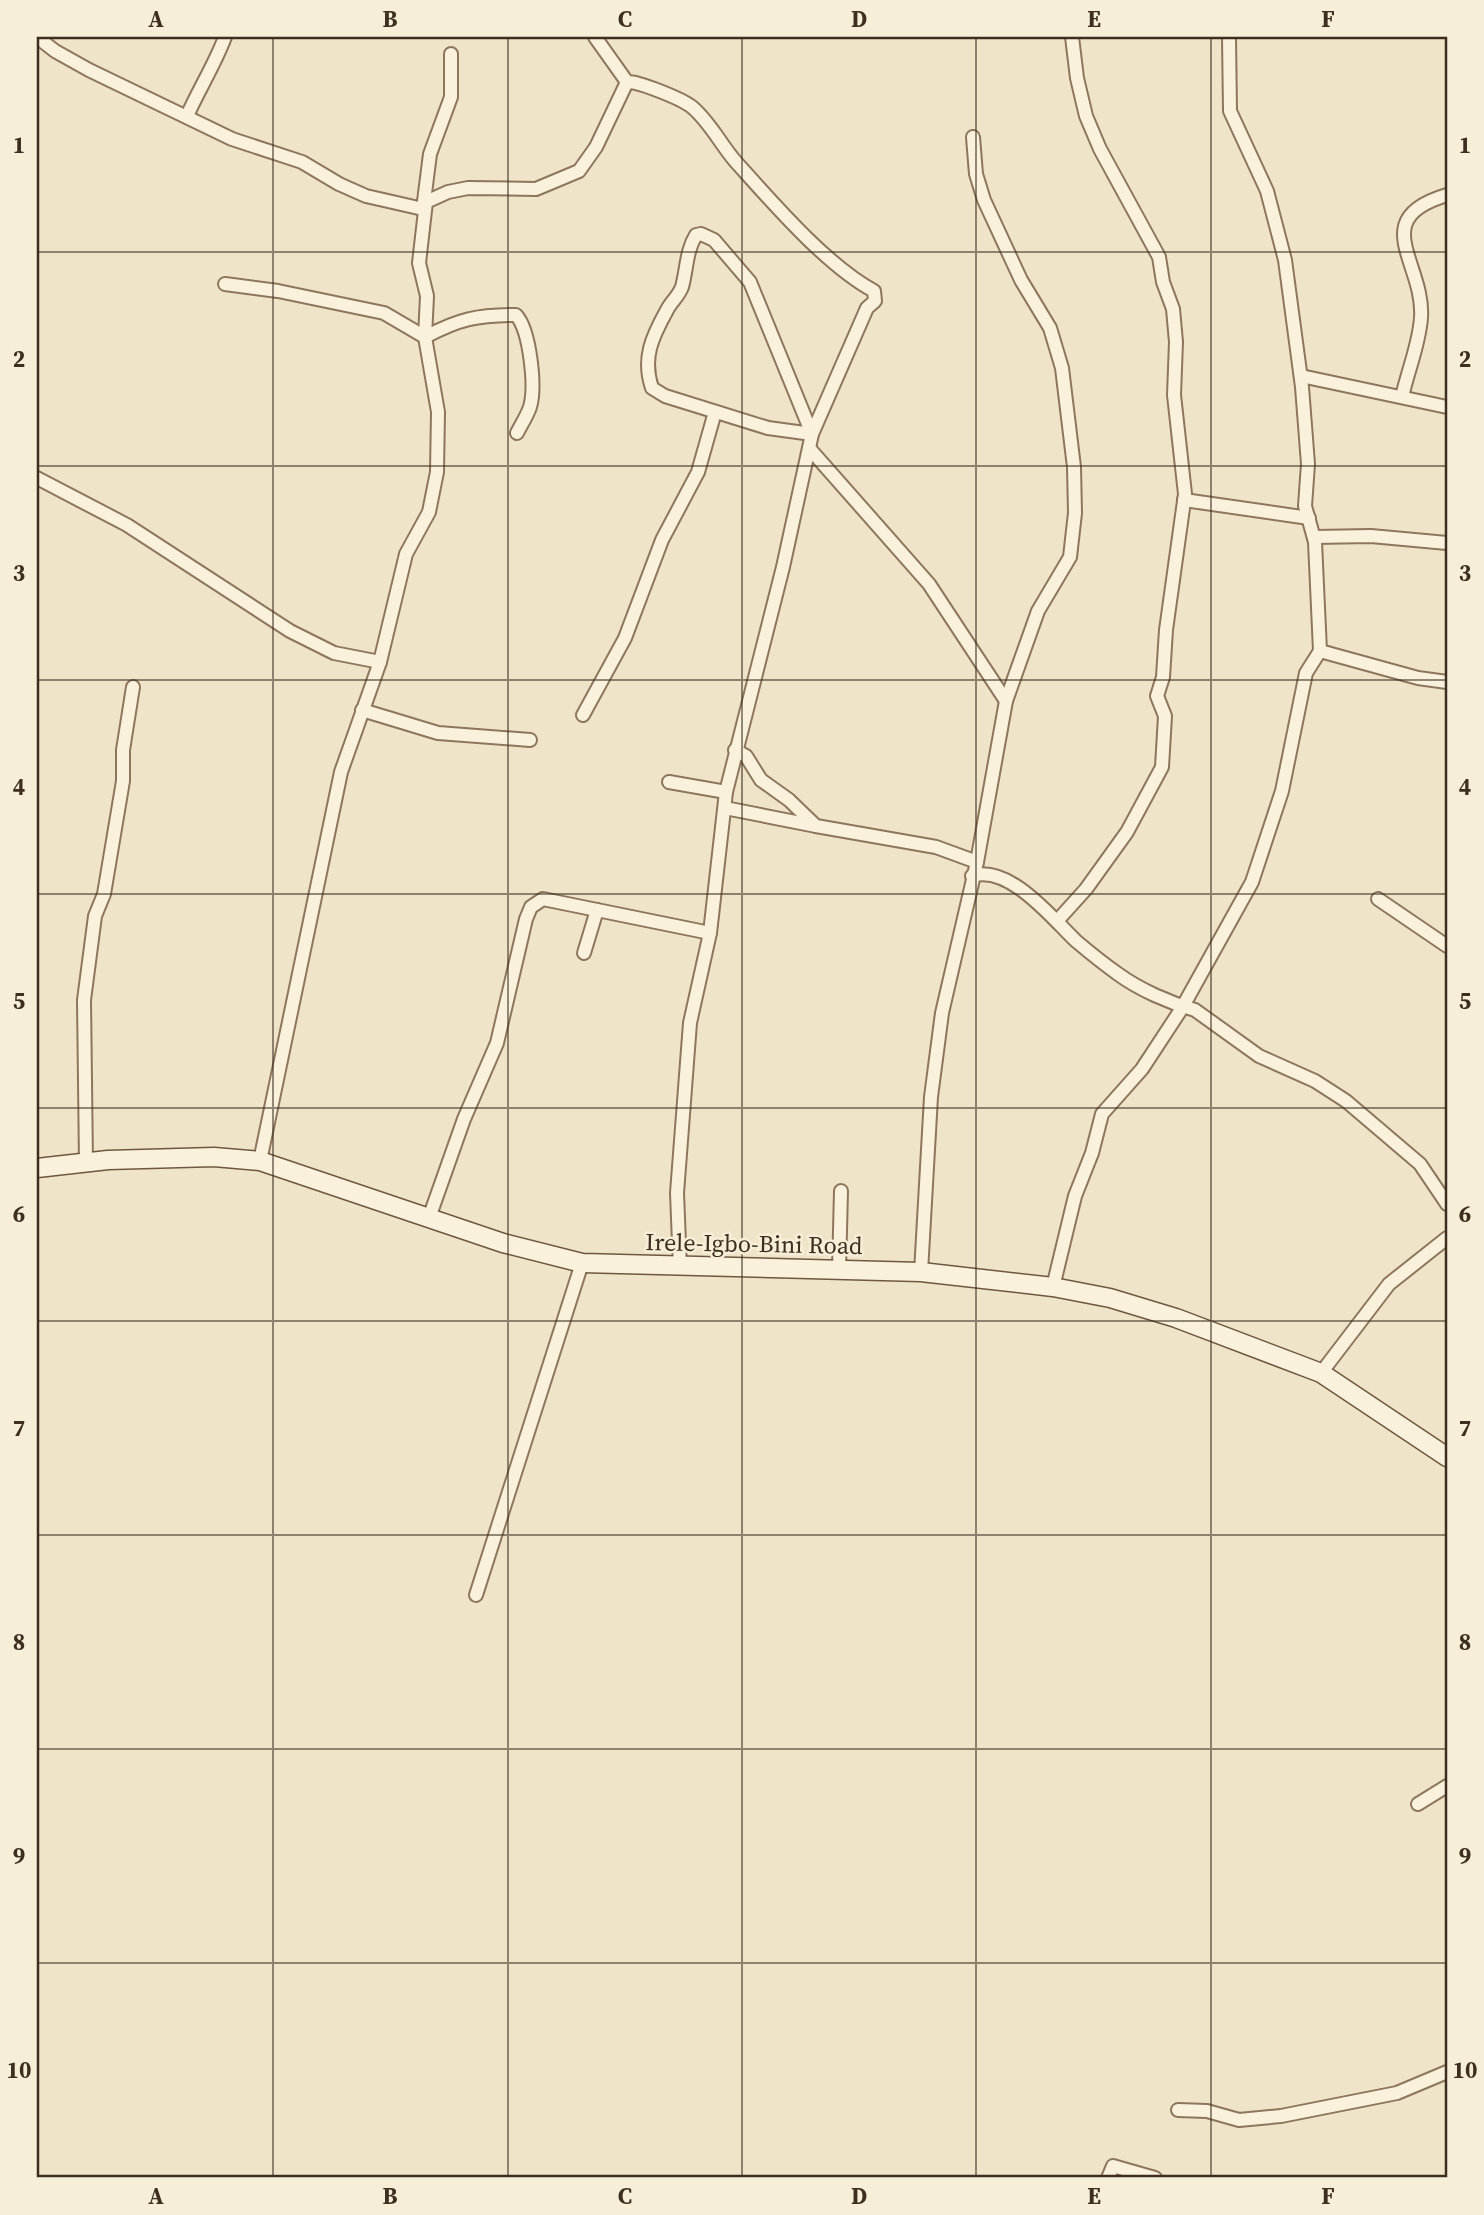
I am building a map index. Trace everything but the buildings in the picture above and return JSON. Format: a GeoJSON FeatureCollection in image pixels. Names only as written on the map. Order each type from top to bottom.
{"type":"FeatureCollection","features":[{"type":"Feature","properties":{"kind":"street"},"geometry":{"type":"LineString","coordinates":[[37,37],[55,51],[232,139],[302,162],[366,196],[423,209]]}},
{"type":"Feature","properties":{"kind":"street"},"geometry":{"type":"LineString","coordinates":[[187,117],[207,72],[217,60],[225,37]]}},
{"type":"Feature","properties":{"kind":"street"},"geometry":{"type":"LineString","coordinates":[[595,37],[627,82],[639,84],[691,106],[735,160],[820,248],[855,280],[874,290],[876,301],[867,308],[812,434],[783,567],[726,792],[710,933],[690,1023],[677,1193],[680,1268]]}},
{"type":"Feature","properties":{"kind":"street"},"geometry":{"type":"LineString","coordinates":[[1058,920],[1086,889],[1121,841],[1162,767],[1165,716],[1157,696],[1163,677],[1166,630],[1184,500],[1183,450],[1174,395],[1176,342],[1173,309],[1163,282],[1159,257],[1100,149],[1086,116],[1077,78],[1072,37]]}},
{"type":"Feature","properties":{"kind":"street"},"geometry":{"type":"LineString","coordinates":[[1052,1287],[1075,1196],[1093,1153],[1102,1114],[1142,1069],[1182,1009],[1252,882],[1282,791],[1306,673],[1320,651],[1314,537],[1305,506],[1308,464],[1301,376],[1284,251],[1267,191],[1230,111],[1229,37]]}},
{"type":"Feature","properties":{"kind":"street"},"geometry":{"type":"LineString","coordinates":[[260,1161],[341,772],[380,663],[406,554],[429,512],[437,472],[437,401],[425,337],[427,296],[419,264],[430,154],[451,97],[451,54]]}},
{"type":"Feature","properties":{"kind":"street"},"geometry":{"type":"LineString","coordinates":[[423,209],[432,198],[448,192],[499,187],[536,189],[579,171],[596,147],[627,82]]}},
{"type":"Feature","properties":{"kind":"street"},"geometry":{"type":"LineString","coordinates":[[921,1272],[934,1055],[977,862],[1006,701],[1038,611],[1070,557],[1074,513],[1074,467],[1068,401],[1054,341],[984,200],[976,174],[973,137]]}},
{"type":"Feature","properties":{"kind":"street"},"geometry":{"type":"LineString","coordinates":[[1402,397],[1421,318],[1420,295],[1402,234],[1408,216],[1416,208],[1447,195]]}},
{"type":"Feature","properties":{"kind":"street"},"geometry":{"type":"LineString","coordinates":[[701,234],[714,240],[750,282],[812,434],[768,428],[659,393],[652,387],[645,362],[668,308],[682,287],[688,246],[696,235],[701,234]]}},
{"type":"Feature","properties":{"kind":"street"},"geometry":{"type":"LineString","coordinates":[[225,284],[278,291],[384,313],[425,337]]}},
{"type":"Feature","properties":{"kind":"street"},"geometry":{"type":"LineString","coordinates":[[425,337],[461,319],[483,315],[516,315],[525,325],[533,384],[530,407],[517,433]]}},
{"type":"Feature","properties":{"kind":"street"},"geometry":{"type":"LineString","coordinates":[[1301,376],[1447,404]]}},
{"type":"Feature","properties":{"kind":"street"},"geometry":{"type":"LineString","coordinates":[[583,715],[625,638],[662,540],[698,472],[715,412]]}},
{"type":"Feature","properties":{"kind":"street"},"geometry":{"type":"LineString","coordinates":[[809,448],[929,584],[1006,701]]}},
{"type":"Feature","properties":{"kind":"street"},"geometry":{"type":"LineString","coordinates":[[37,478],[127,525],[290,631],[334,653],[380,663]]}},
{"type":"Feature","properties":{"kind":"street"},"geometry":{"type":"LineString","coordinates":[[1184,500],[1309,518]]}},
{"type":"Feature","properties":{"kind":"street"},"geometry":{"type":"LineString","coordinates":[[1314,537],[1371,536],[1447,543]]}},
{"type":"Feature","properties":{"kind":"street"},"geometry":{"type":"LineString","coordinates":[[1320,651],[1418,678],[1447,682]]}},
{"type":"Feature","properties":{"kind":"street"},"geometry":{"type":"LineString","coordinates":[[86,1163],[84,1000],[95,916],[104,894],[123,781],[122,750],[133,687]]}},
{"type":"Feature","properties":{"kind":"street"},"geometry":{"type":"LineString","coordinates":[[362,710],[438,733],[530,740]]}},
{"type":"Feature","properties":{"kind":"street"},"geometry":{"type":"LineString","coordinates":[[735,750],[746,757],[761,780],[789,800],[816,826]]}},
{"type":"Feature","properties":{"kind":"street"},"geometry":{"type":"LineString","coordinates":[[669,782],[726,792]]}},
{"type":"Feature","properties":{"kind":"street"},"geometry":{"type":"LineString","coordinates":[[725,808],[936,847],[977,862]]}},
{"type":"Feature","properties":{"kind":"street"},"geometry":{"type":"LineString","coordinates":[[972,876],[981,873],[1003,878],[1058,920],[1076,940],[1119,975],[1182,1009],[1195,1010],[1259,1056],[1315,1081],[1346,1101],[1420,1164],[1447,1204]]}},
{"type":"Feature","properties":{"kind":"street"},"geometry":{"type":"LineString","coordinates":[[429,1218],[464,1119],[497,1044],[531,907],[542,899],[710,933]]}},
{"type":"Feature","properties":{"kind":"street"},"geometry":{"type":"LineString","coordinates":[[1378,899],[1447,946]]}},
{"type":"Feature","properties":{"kind":"street"},"geometry":{"type":"LineString","coordinates":[[584,953],[597,910]]}},
{"type":"Feature","properties":{"kind":"street","name":"Irele-Igbo-Bini Road"},"geometry":{"type":"LineString","coordinates":[[37,1168],[214,1157],[260,1161],[503,1243],[582,1263],[680,1268],[921,1272],[1052,1287],[1110,1298],[1176,1318],[1321,1373],[1447,1457]]}},
{"type":"Feature","properties":{"kind":"street"},"geometry":{"type":"LineString","coordinates":[[839,1270],[841,1191]]}},
{"type":"Feature","properties":{"kind":"street"},"geometry":{"type":"LineString","coordinates":[[1321,1373],[1389,1284],[1447,1238]]}},
{"type":"Feature","properties":{"kind":"street"},"geometry":{"type":"LineString","coordinates":[[476,1595],[582,1263]]}},
{"type":"Feature","properties":{"kind":"street"},"geometry":{"type":"LineString","coordinates":[[1418,1804],[1447,1786]]}},
{"type":"Feature","properties":{"kind":"street"},"geometry":{"type":"LineString","coordinates":[[1178,2110],[1207,2111],[1239,2120],[1281,2116],[1397,2093],[1447,2072]]}},
{"type":"Feature","properties":{"kind":"street"},"geometry":{"type":"LineString","coordinates":[[1108,2178],[1112,2166],[1155,2178]]}}]}
